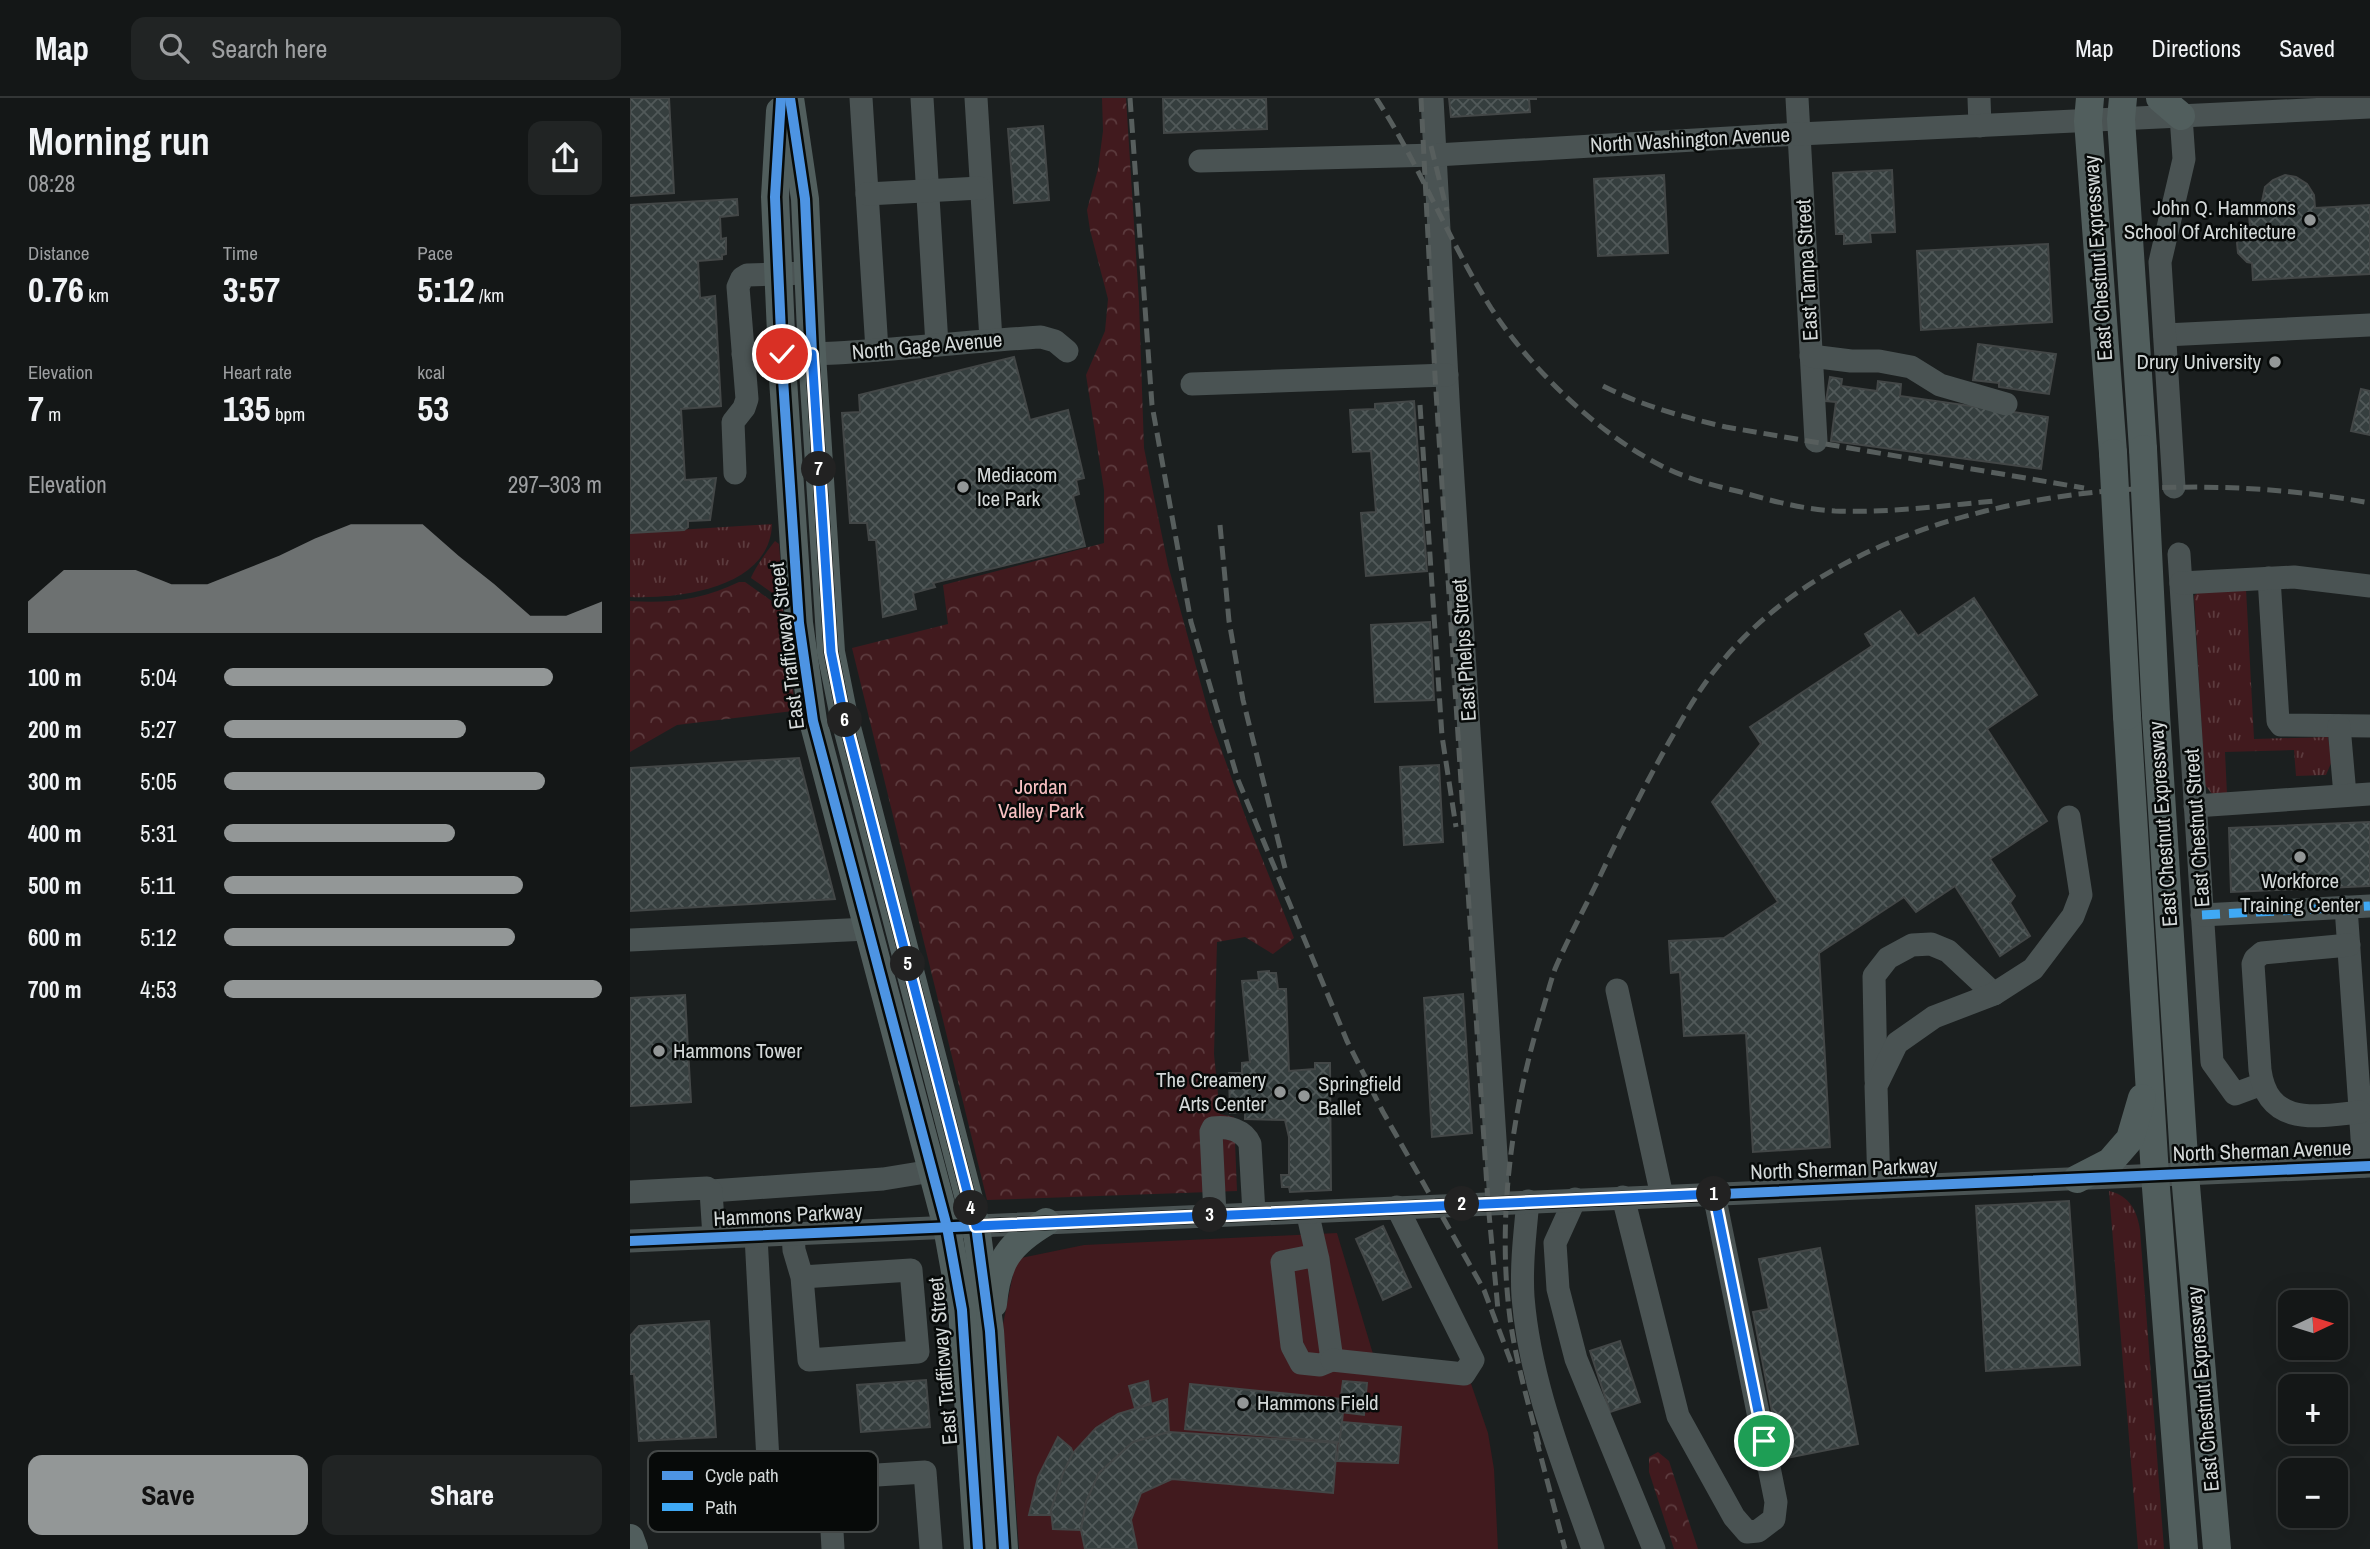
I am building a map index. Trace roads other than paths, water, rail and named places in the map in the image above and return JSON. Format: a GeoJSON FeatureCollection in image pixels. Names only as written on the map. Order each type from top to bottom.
{"type":"FeatureCollection","features":[{"type":"Feature","properties":{"kind":"main road","name":"East Trafficway Street"},"geometry":{"type":"LineString","coordinates":[[780,98],[775,197],[799,623],[813,720],[947,1227],[962,1310],[978,1549]]}},
{"type":"Feature","properties":{"kind":"main road","name":"East Trafficway Street"},"geometry":{"type":"LineString","coordinates":[[790,98],[805,199],[812,354],[834,664],[846,725],[976,1226],[990,1331],[1004,1549]]}},
{"type":"Feature","properties":{"kind":"main road","name":"East Chestnut Expressway"},"geometry":{"type":"LineString","coordinates":[[2122,108],[2185,1174],[2217,1549]]}},
{"type":"Feature","properties":{"kind":"main road","name":"East Chestnut Expressway"},"geometry":{"type":"LineString","coordinates":[[2089,109],[2113,453],[2148,1075],[2184,1549]]}},
{"type":"Feature","properties":{"kind":"main road"},"geometry":{"type":"LineString","coordinates":[[2077,1179],[2110,1162],[2130,1139],[2148,1075]]}},
{"type":"Feature","properties":{"kind":"main road"},"geometry":{"type":"LineString","coordinates":[[990,1331],[995,1283],[1005,1257],[1022,1236],[1045,1223]]}},
{"type":"Feature","properties":{"kind":"main road"},"geometry":{"type":"LineString","coordinates":[[630,1538],[634,1549]]}},
{"type":"Feature","properties":{"kind":"street"},"geometry":{"type":"LineString","coordinates":[[861,98],[877,350]]}},
{"type":"Feature","properties":{"kind":"street"},"geometry":{"type":"LineString","coordinates":[[922,98],[937,345]]}},
{"type":"Feature","properties":{"kind":"street"},"geometry":{"type":"LineString","coordinates":[[976,98],[991,340]]}},
{"type":"Feature","properties":{"kind":"street","name":"East Phelps Street"},"geometry":{"type":"LineString","coordinates":[[1432,98],[1436,204],[1499,1202]]}},
{"type":"Feature","properties":{"kind":"street","name":"East Tampa Street"},"geometry":{"type":"LineString","coordinates":[[1797,98],[1816,441]]}},
{"type":"Feature","properties":{"kind":"street"},"geometry":{"type":"LineString","coordinates":[[1979,98],[1980,125]]}},
{"type":"Feature","properties":{"kind":"street"},"geometry":{"type":"LineString","coordinates":[[2171,107],[2184,159],[2160,261],[2175,487]]}},
{"type":"Feature","properties":{"kind":"street","name":"North Washington Avenue"},"geometry":{"type":"LineString","coordinates":[[1200,161],[1436,155],[1980,125],[2089,109],[2370,107]]}},
{"type":"Feature","properties":{"kind":"street"},"geometry":{"type":"LineString","coordinates":[[867,194],[980,188]]}},
{"type":"Feature","properties":{"kind":"street"},"geometry":{"type":"LineString","coordinates":[[735,473],[733,422],[744,408],[747,399],[738,287],[742,278],[747,275],[808,273]]}},
{"type":"Feature","properties":{"kind":"street"},"geometry":{"type":"LineString","coordinates":[[2165,335],[2370,325]]}},
{"type":"Feature","properties":{"kind":"street","name":"North Gage Avenue"},"geometry":{"type":"LineString","coordinates":[[743,354],[812,354],[1041,337],[1055,341],[1067,351]]}},
{"type":"Feature","properties":{"kind":"street"},"geometry":{"type":"LineString","coordinates":[[1811,356],[1850,361],[1880,361],[1911,367],[1940,385],[2006,404]]}},
{"type":"Feature","properties":{"kind":"street"},"geometry":{"type":"LineString","coordinates":[[1192,384],[1447,375]]}},
{"type":"Feature","properties":{"kind":"street","name":"East Chestnut Street"},"geometry":{"type":"LineString","coordinates":[[2179,554],[2212,1062],[2235,1094],[2262,1084]]}},
{"type":"Feature","properties":{"kind":"street"},"geometry":{"type":"LineString","coordinates":[[2181,583],[2294,577],[2370,586]]}},
{"type":"Feature","properties":{"kind":"street"},"geometry":{"type":"LineString","coordinates":[[2269,578],[2278,721],[2285,726],[2370,726]]}},
{"type":"Feature","properties":{"kind":"street"},"geometry":{"type":"LineString","coordinates":[[2339,726],[2345,795]]}},
{"type":"Feature","properties":{"kind":"street"},"geometry":{"type":"LineString","coordinates":[[2195,806],[2370,794]]}},
{"type":"Feature","properties":{"kind":"street"},"geometry":{"type":"LineString","coordinates":[[1876,1086],[1897,1043],[1934,1017],[1994,994],[2033,969],[2073,916],[2081,895],[2069,817]]}},
{"type":"Feature","properties":{"kind":"street"},"geometry":{"type":"LineString","coordinates":[[2202,915],[2370,906]]}},
{"type":"Feature","properties":{"kind":"street"},"geometry":{"type":"LineString","coordinates":[[2346,907],[2360,1112],[2367,1166]]}},
{"type":"Feature","properties":{"kind":"street"},"geometry":{"type":"LineString","coordinates":[[630,940],[868,929]]}},
{"type":"Feature","properties":{"kind":"street"},"geometry":{"type":"LineString","coordinates":[[1879,1187],[1874,976],[1888,958],[1912,945],[1931,944],[1948,951],[1994,994]]}},
{"type":"Feature","properties":{"kind":"street"},"geometry":{"type":"LineString","coordinates":[[2349,945],[2262,953],[2255,959],[2262,1084],[2281,1109],[2292,1115],[2309,1117],[2360,1112]]}},
{"type":"Feature","properties":{"kind":"street"},"geometry":{"type":"LineString","coordinates":[[1618,990],[1662,1196]]}},
{"type":"Feature","properties":{"kind":"street"},"geometry":{"type":"LineString","coordinates":[[1215,1215],[1211,1132],[1218,1127],[1236,1130],[1246,1136],[1250,1144],[1255,1213]]}},
{"type":"Feature","properties":{"kind":"street","name":"North Sherman Avenue"},"geometry":{"type":"LineString","coordinates":[[2155,1175],[2367,1166]]}},
{"type":"Feature","properties":{"kind":"street"},"geometry":{"type":"LineString","coordinates":[[630,1192],[702,1188],[711,1191],[883,1179],[932,1171]]}},
{"type":"Feature","properties":{"kind":"street","name":"North Sherman Parkway"},"geometry":{"type":"LineString","coordinates":[[947,1227],[2155,1175]]}},
{"type":"Feature","properties":{"kind":"street"},"geometry":{"type":"LineString","coordinates":[[711,1191],[714,1237]]}},
{"type":"Feature","properties":{"kind":"street"},"geometry":{"type":"LineString","coordinates":[[1623,1197],[1678,1416],[1734,1517],[1746,1532],[1758,1531],[1774,1520],[1776,1502],[1714,1194]]}},
{"type":"Feature","properties":{"kind":"street"},"geometry":{"type":"LineString","coordinates":[[1575,1199],[1555,1243],[1558,1289],[1576,1359],[1654,1549]]}},
{"type":"Feature","properties":{"kind":"street"},"geometry":{"type":"LineString","coordinates":[[1528,1201],[1523,1296],[1528,1338],[1537,1382],[1593,1549]]}},
{"type":"Feature","properties":{"kind":"street"},"geometry":{"type":"LineString","coordinates":[[1317,1255],[1282,1262],[1292,1346],[1301,1363],[1320,1365],[1332,1360],[1464,1374],[1473,1360],[1397,1207]]}},
{"type":"Feature","properties":{"kind":"street"},"geometry":{"type":"LineString","coordinates":[[1307,1210],[1317,1255],[1332,1360]]}},
{"type":"Feature","properties":{"kind":"street","name":"Hammons Parkway"},"geometry":{"type":"LineString","coordinates":[[630,1241],[947,1227]]}},
{"type":"Feature","properties":{"kind":"street"},"geometry":{"type":"LineString","coordinates":[[793,1233],[794,1250],[802,1277],[809,1360],[918,1352],[911,1270],[802,1277]]}},
{"type":"Feature","properties":{"kind":"street"},"geometry":{"type":"LineString","coordinates":[[756,1236],[767,1451]]}},
{"type":"Feature","properties":{"kind":"street"},"geometry":{"type":"LineString","coordinates":[[1524,1247],[1555,1243]]}},
{"type":"Feature","properties":{"kind":"street"},"geometry":{"type":"LineString","coordinates":[[878,1475],[925,1472],[930,1549]]}},
{"type":"Feature","properties":{"kind":"railway"},"geometry":{"type":"LineString","coordinates":[[1130,98],[1152,405],[1191,622],[1238,780],[1347,1041],[1383,1112],[1484,1290],[1511,1362]]}},
{"type":"Feature","properties":{"kind":"railway"},"geometry":{"type":"LineString","coordinates":[[1376,98],[1392,123],[1461,256],[1509,333],[1529,358],[1578,408],[1633,450],[1696,480],[1811,508],[1875,511],[1994,501]]}},
{"type":"Feature","properties":{"kind":"railway"},"geometry":{"type":"LineString","coordinates":[[1421,98],[1435,376],[1488,1203],[1498,1310]]}},
{"type":"Feature","properties":{"kind":"railway"},"geometry":{"type":"LineString","coordinates":[[1431,146],[1447,211]]}},
{"type":"Feature","properties":{"kind":"railway"},"geometry":{"type":"LineString","coordinates":[[1603,386],[1663,410],[1726,427],[2084,488]]}},
{"type":"Feature","properties":{"kind":"railway"},"geometry":{"type":"LineString","coordinates":[[1420,405],[1442,736],[1456,827]]}},
{"type":"Feature","properties":{"kind":"railway"},"geometry":{"type":"LineString","coordinates":[[1539,1445],[1514,1344],[1506,1274],[1507,1200],[1521,1091],[1553,975],[1566,944],[1660,758],[1692,703],[1719,665],[1779,606],[1852,560],[1933,526],[2020,503],[2110,491],[2201,487],[2288,492],[2370,503]]}},
{"type":"Feature","properties":{"kind":"railway"},"geometry":{"type":"LineString","coordinates":[[1220,525],[1229,621],[1243,700],[1286,872]]}},
{"type":"Feature","properties":{"kind":"railway"},"geometry":{"type":"LineString","coordinates":[[1536,1438],[1565,1549]]}},
{"type":"Feature","properties":{"kind":"place","name":"John Q. Hammons School Of Architecture"},"geometry":{"type":"Point","coordinates":[2310,220]}},
{"type":"Feature","properties":{"kind":"place","name":"Drury University"},"geometry":{"type":"Point","coordinates":[2275,362]}},
{"type":"Feature","properties":{"kind":"place","name":"Mediacom Ice Park"},"geometry":{"type":"Point","coordinates":[963,487]}},
{"type":"Feature","properties":{"kind":"place","name":"Workforce Training Center"},"geometry":{"type":"Point","coordinates":[2300,857]}},
{"type":"Feature","properties":{"kind":"place","name":"Hammons Tower"},"geometry":{"type":"Point","coordinates":[659,1051]}},
{"type":"Feature","properties":{"kind":"place","name":"The Creamery Arts Center"},"geometry":{"type":"Point","coordinates":[1280,1092]}},
{"type":"Feature","properties":{"kind":"place","name":"Springfield Ballet"},"geometry":{"type":"Point","coordinates":[1304,1096]}},
{"type":"Feature","properties":{"kind":"place","name":"Hammons Field"},"geometry":{"type":"Point","coordinates":[1243,1403]}},
{"type":"Feature","properties":{"kind":"park label","name":"Jordan Valley Park"},"geometry":{"type":"Point","coordinates":[1041,799]}}]}
